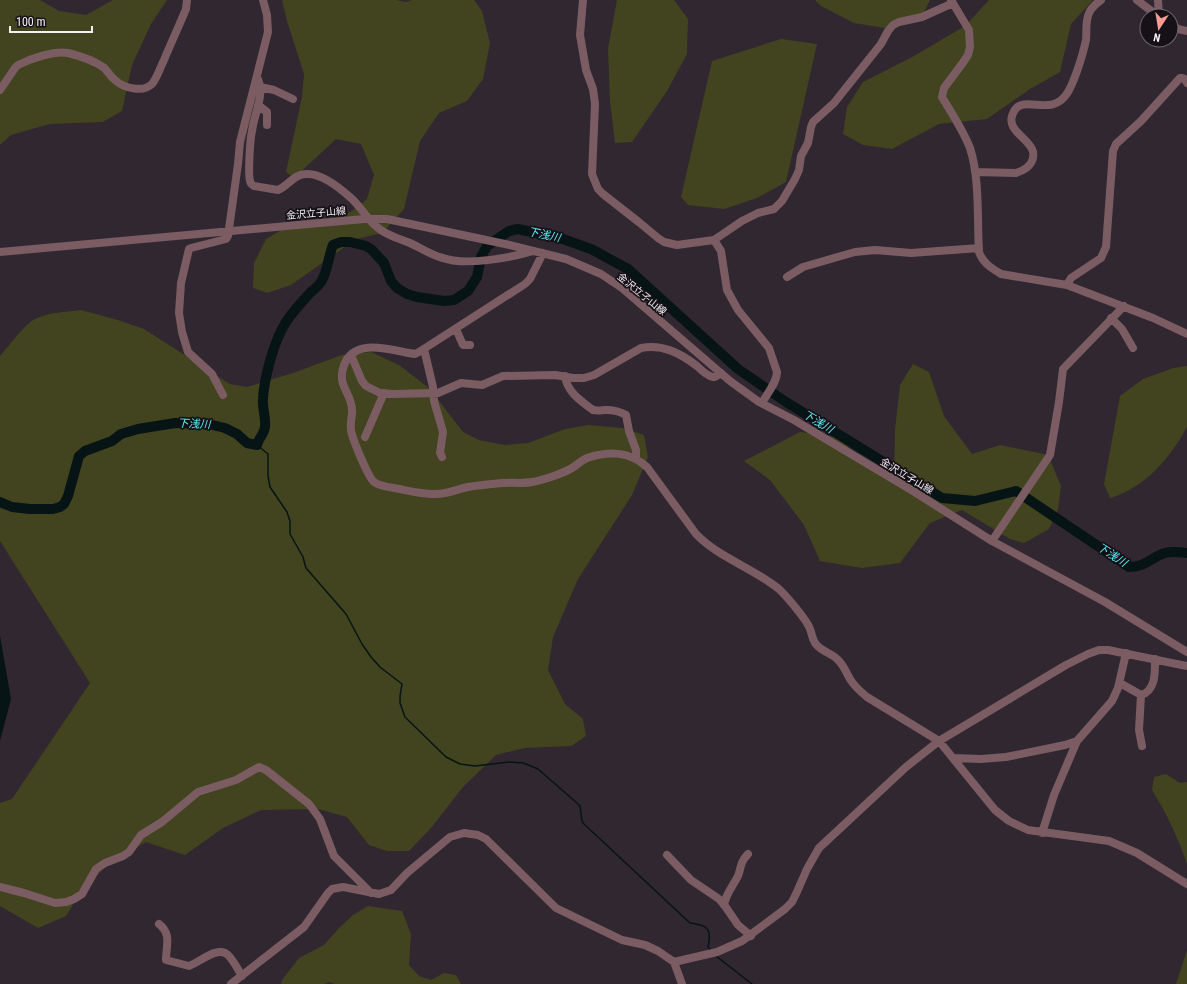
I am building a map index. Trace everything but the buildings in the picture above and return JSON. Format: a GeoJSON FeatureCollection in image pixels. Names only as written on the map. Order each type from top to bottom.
{"type":"FeatureCollection","features":[{"type":"Feature","properties":{"kind":"street"},"geometry":{"type":"LineString","coordinates":[[0,90],[18,65],[60,52],[79,56],[97,64],[106,69],[115,81],[120,84],[132,88],[146,88],[151,85],[157,76],[186,9],[187,0]]}},
{"type":"Feature","properties":{"kind":"street"},"geometry":{"type":"LineString","coordinates":[[223,396],[212,374],[188,352],[178,313],[181,283],[187,251],[191,248],[226,239],[228,236],[240,142],[247,109],[257,78],[268,32],[263,0]]}},
{"type":"Feature","properties":{"kind":"street"},"geometry":{"type":"LineString","coordinates":[[583,0],[580,35],[586,70],[593,89],[596,104],[592,167],[593,178],[598,189],[603,194],[664,242],[681,245],[714,240],[736,224],[758,213],[774,209],[782,201],[799,170],[801,156],[808,143],[813,122],[834,103],[881,44],[888,30],[899,22],[922,17],[952,2],[969,30],[970,47],[968,55],[944,88],[942,97],[964,135],[970,149],[975,172],[979,248],[982,258],[992,269],[1001,274],[1067,285],[1124,306],[1187,334]]}},
{"type":"Feature","properties":{"kind":"street"},"geometry":{"type":"LineString","coordinates":[[975,172],[1016,173],[1022,171],[1030,164],[1033,157],[1033,150],[1014,129],[1011,121],[1012,115],[1016,108],[1024,104],[1043,106],[1053,105],[1060,101],[1068,93],[1086,40],[1087,18],[1091,9],[1101,0]]}},
{"type":"Feature","properties":{"kind":"street"},"geometry":{"type":"LineString","coordinates":[[1137,0],[1148,8]]}},
{"type":"Feature","properties":{"kind":"street"},"geometry":{"type":"LineString","coordinates":[[257,78],[260,82],[260,87],[258,105],[252,130],[251,184],[258,188],[278,190],[301,174],[310,174],[324,179],[351,198],[377,228],[388,235],[408,242],[443,258],[480,261],[524,254],[533,250]]}},
{"type":"Feature","properties":{"kind":"street"},"geometry":{"type":"LineString","coordinates":[[1067,285],[1071,278],[1101,258],[1104,254],[1106,247],[1113,151],[1116,144],[1141,120],[1180,78],[1185,79],[1187,83]]}},
{"type":"Feature","properties":{"kind":"street"},"geometry":{"type":"LineString","coordinates":[[260,87],[274,90],[293,99]]}},
{"type":"Feature","properties":{"kind":"street"},"geometry":{"type":"LineString","coordinates":[[258,105],[267,112],[267,125]]}},
{"type":"Feature","properties":{"kind":"street","name":"金沢立子山線"},"geometry":{"type":"LineString","coordinates":[[0,252],[369,219],[386,219],[485,239],[566,259],[594,271],[622,288],[721,373],[762,403],[794,420],[992,541],[1105,602],[1187,652]]}},
{"type":"Feature","properties":{"kind":"street"},"geometry":{"type":"LineString","coordinates":[[714,240],[721,251],[727,290],[738,310],[769,348],[778,375],[762,403]]}},
{"type":"Feature","properties":{"kind":"street"},"geometry":{"type":"LineString","coordinates":[[787,277],[803,267],[855,252],[875,250],[911,253],[979,248]]}},
{"type":"Feature","properties":{"kind":"street"},"geometry":{"type":"LineString","coordinates":[[543,253],[530,279],[525,284],[415,354],[378,347],[357,350],[351,355],[344,365],[341,376],[342,382],[351,403],[351,431],[360,456],[373,482],[397,489],[435,494],[503,482],[532,482],[571,469],[586,459],[603,455],[617,454],[631,456],[646,467],[654,476],[696,534],[704,542],[779,590],[808,625],[816,644],[840,661],[851,681],[858,690],[939,741],[995,810],[1016,826],[1028,830],[1109,841],[1137,853],[1187,884]]}},
{"type":"Feature","properties":{"kind":"street"},"geometry":{"type":"LineString","coordinates":[[992,541],[1050,455],[1063,369],[1124,306]]}},
{"type":"Feature","properties":{"kind":"street"},"geometry":{"type":"LineString","coordinates":[[1111,318],[1122,329],[1133,348]]}},
{"type":"Feature","properties":{"kind":"street"},"geometry":{"type":"LineString","coordinates":[[456,329],[463,345],[470,345]]}},
{"type":"Feature","properties":{"kind":"street"},"geometry":{"type":"LineString","coordinates":[[351,355],[362,382],[366,386],[380,393],[438,393],[460,383],[482,385],[503,376],[555,375],[584,378],[594,375],[641,348],[650,347],[670,350],[684,357],[706,374],[713,377],[716,377],[721,373]]}},
{"type":"Feature","properties":{"kind":"street"},"geometry":{"type":"LineString","coordinates":[[424,349],[430,371],[434,401],[443,432],[440,453],[442,457]]}},
{"type":"Feature","properties":{"kind":"street"},"geometry":{"type":"LineString","coordinates":[[565,376],[566,384],[571,391],[593,410],[606,410],[619,412],[626,415],[629,431],[636,450],[636,459]]}},
{"type":"Feature","properties":{"kind":"street"},"geometry":{"type":"LineString","coordinates":[[365,437],[384,393]]}},
{"type":"Feature","properties":{"kind":"street"},"geometry":{"type":"LineString","coordinates":[[674,962],[717,952],[751,936],[792,902],[807,869],[819,848],[906,767],[939,741],[1066,665],[1088,654],[1099,650],[1104,650],[1126,653],[1187,666]]}},
{"type":"Feature","properties":{"kind":"street"},"geometry":{"type":"LineString","coordinates":[[1042,833],[1054,795],[1077,741],[1112,701],[1120,683],[1126,653]]}},
{"type":"Feature","properties":{"kind":"street"},"geometry":{"type":"LineString","coordinates":[[1140,695],[1144,694],[1153,684],[1155,659]]}},
{"type":"Feature","properties":{"kind":"street"},"geometry":{"type":"LineString","coordinates":[[1120,683],[1140,695]]}},
{"type":"Feature","properties":{"kind":"street"},"geometry":{"type":"LineString","coordinates":[[1140,695],[1139,730],[1142,746]]}},
{"type":"Feature","properties":{"kind":"street"},"geometry":{"type":"LineString","coordinates":[[953,758],[981,759],[1006,757],[1077,741]]}},
{"type":"Feature","properties":{"kind":"street"},"geometry":{"type":"LineString","coordinates":[[0,887],[55,903],[66,902],[74,899],[82,894],[96,869],[105,863],[129,852],[141,835],[162,822],[198,792],[236,780],[259,767],[266,770],[308,804],[320,819],[334,856],[371,893]]}},
{"type":"Feature","properties":{"kind":"street"},"geometry":{"type":"LineString","coordinates":[[231,984],[304,926],[330,891],[337,887],[343,886],[371,893],[382,894],[391,890],[412,868],[450,837],[464,833],[478,835],[486,839],[556,908],[622,940],[645,945],[658,951],[674,962],[682,984]]}},
{"type":"Feature","properties":{"kind":"street"},"geometry":{"type":"LineString","coordinates":[[724,904],[728,890],[737,878],[741,863],[748,854]]}},
{"type":"Feature","properties":{"kind":"street"},"geometry":{"type":"LineString","coordinates":[[667,855],[691,880],[724,904],[738,925],[751,936]]}},
{"type":"Feature","properties":{"kind":"street"},"geometry":{"type":"LineString","coordinates":[[159,924],[166,931],[168,936],[166,960],[189,966],[220,952],[226,953],[242,976]]}},
{"type":"Feature","properties":{"kind":"green space"},"geometry":{"type":"Polygon","coordinates":[[[0,0],[40,0],[59,11],[86,15],[113,0],[167,0],[151,24],[132,65],[122,111],[103,122],[50,124],[11,135],[0,145],[0,0]]]}},
{"type":"Feature","properties":{"kind":"green space"},"geometry":{"type":"Polygon","coordinates":[[[282,0],[396,0],[406,2],[412,0],[474,0],[482,11],[490,43],[483,79],[467,101],[439,113],[420,141],[404,209],[382,233],[356,239],[291,285],[267,293],[253,288],[254,263],[266,239],[288,226],[328,222],[352,211],[367,199],[374,175],[361,144],[336,139],[294,178],[286,172],[302,97],[304,74],[282,0]]]}},
{"type":"Feature","properties":{"kind":"green space"},"geometry":{"type":"Polygon","coordinates":[[[617,0],[674,0],[688,19],[687,54],[667,91],[632,142],[615,143],[610,101],[608,48],[617,0]]]}},
{"type":"Feature","properties":{"kind":"green space"},"geometry":{"type":"Polygon","coordinates":[[[815,0],[930,0],[923,14],[891,29],[854,23],[821,6],[815,0]]]}},
{"type":"Feature","properties":{"kind":"green space"},"geometry":{"type":"Polygon","coordinates":[[[989,0],[1093,0],[1071,24],[1060,72],[1030,89],[987,119],[939,124],[892,149],[863,145],[843,134],[847,107],[863,82],[914,56],[965,26],[989,0]]]}},
{"type":"Feature","properties":{"kind":"green space"},"geometry":{"type":"Polygon","coordinates":[[[781,39],[817,44],[786,182],[757,198],[724,209],[688,205],[681,197],[712,61],[781,39]]]}},
{"type":"Feature","properties":{"kind":"green space"},"geometry":{"type":"Polygon","coordinates":[[[81,310],[144,329],[230,384],[247,387],[293,373],[342,355],[371,352],[399,365],[429,388],[463,432],[479,440],[504,445],[528,443],[565,429],[588,425],[622,428],[644,435],[648,457],[632,495],[578,579],[553,637],[548,670],[565,704],[583,719],[586,736],[571,746],[525,748],[496,755],[463,787],[431,828],[409,851],[387,851],[369,845],[347,817],[318,809],[261,810],[223,828],[185,855],[146,842],[104,868],[79,895],[66,916],[38,928],[0,906],[0,803],[12,799],[90,683],[0,541],[0,356],[31,321],[52,314],[81,310]]]}},
{"type":"Feature","properties":{"kind":"green space"},"geometry":{"type":"Polygon","coordinates":[[[913,364],[929,372],[944,416],[972,454],[1000,445],[1048,455],[1061,486],[1058,509],[1049,529],[1024,543],[1010,539],[962,510],[930,523],[900,563],[862,568],[820,561],[804,525],[770,480],[744,461],[800,432],[837,437],[874,469],[894,477],[895,430],[900,385],[913,364]]]}},
{"type":"Feature","properties":{"kind":"green space"},"geometry":{"type":"Polygon","coordinates":[[[1187,366],[1187,427],[1180,439],[1173,450],[1145,479],[1123,493],[1110,498],[1104,484],[1120,396],[1143,379],[1173,368],[1187,366]]]}},
{"type":"Feature","properties":{"kind":"green space"},"geometry":{"type":"Polygon","coordinates":[[[1166,774],[1180,783],[1187,782],[1187,864],[1172,826],[1152,790],[1154,777],[1166,774]]]}},
{"type":"Feature","properties":{"kind":"green space"},"geometry":{"type":"Polygon","coordinates":[[[368,906],[402,911],[411,934],[409,965],[419,976],[431,980],[444,973],[456,975],[461,984],[335,984],[329,982],[325,984],[281,984],[282,980],[299,958],[324,945],[353,915],[368,906]]]}},
{"type":"Feature","properties":{"kind":"green space"},"geometry":{"type":"Polygon","coordinates":[[[1187,950],[1187,984],[1176,984],[1187,950]]]}},
{"type":"Feature","properties":{"kind":"shaded area"},"geometry":{"type":"Polygon","coordinates":[[[0,636],[11,699],[0,741],[0,636]]]}},
{"type":"Feature","properties":{"kind":"waterway","name":"下浅川"},"geometry":{"type":"LineString","coordinates":[[0,502],[12,507],[30,509],[53,509],[60,507],[64,504],[68,496],[79,456],[85,451],[112,441],[121,434],[138,429],[175,423],[208,424],[225,428],[237,434],[247,443],[257,445],[265,429],[263,402],[264,391],[275,344],[291,314],[321,282],[333,245],[341,242],[350,242],[366,246],[371,249],[384,263],[391,281],[397,288],[407,294],[417,297],[444,301],[454,300],[468,291],[477,277],[481,257],[487,246],[509,231],[518,229],[563,239],[591,249],[628,269],[738,369],[786,402],[942,498],[975,501],[1016,491],[1129,567],[1145,564],[1165,553],[1187,553]]}},
{"type":"Feature","properties":{"kind":"waterway"},"geometry":{"type":"LineString","coordinates":[[257,445],[268,454],[268,476],[270,487],[287,512],[290,521],[290,534],[303,557],[306,568],[346,614],[362,644],[371,657],[380,667],[402,684],[400,703],[405,717],[446,757],[460,764],[475,766],[509,762],[523,763],[538,769],[580,806],[582,821],[584,824],[690,923],[701,925],[707,929],[709,932],[708,947],[711,950]]}},
{"type":"Feature","properties":{"kind":"waterway"},"geometry":{"type":"LineString","coordinates":[[716,956],[752,984]]}}]}
